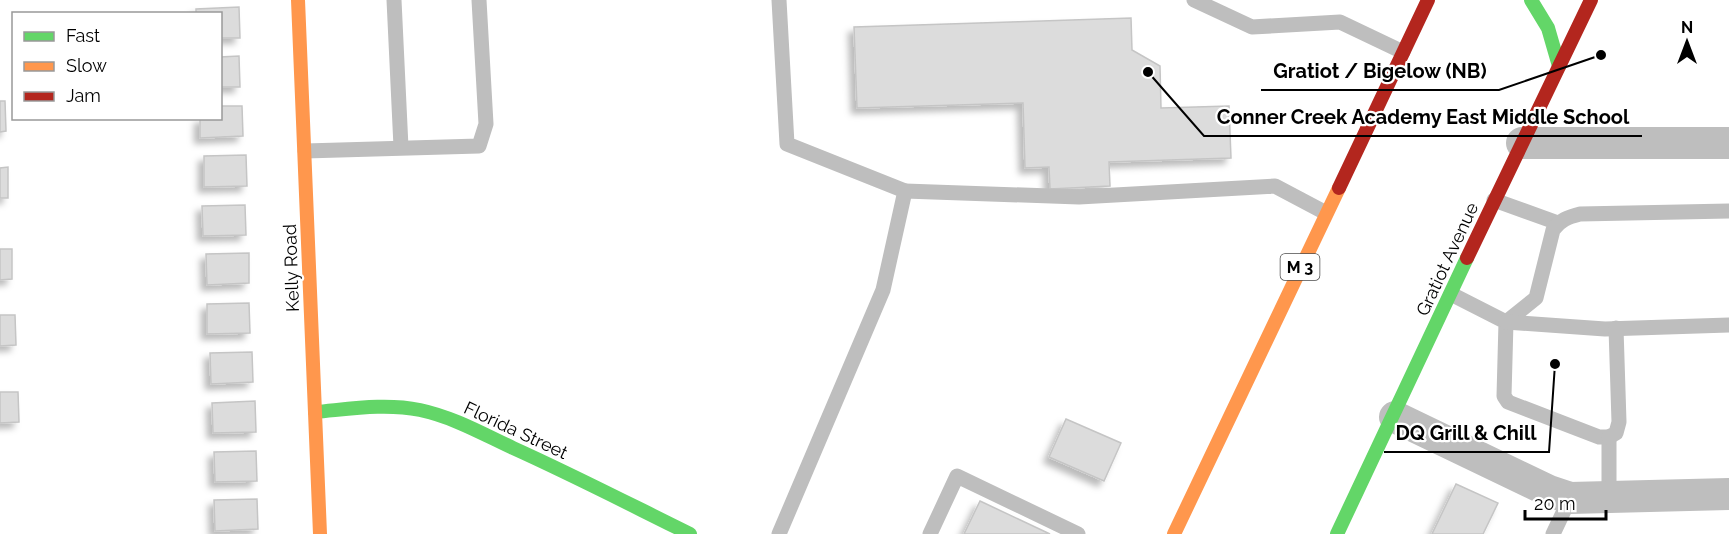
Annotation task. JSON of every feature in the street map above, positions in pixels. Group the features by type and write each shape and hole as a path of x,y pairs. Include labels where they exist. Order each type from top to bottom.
{"main road":[{"name":"Kelly Road","path":"298,0 320,534"},
{"name":"M 3","path":"1174,534 1428,0"},
{"path":"1531,0 1548,28 1559,66"},
{"name":"Gratiot Avenue","path":"1337,534 1395,417 1494,200 1591,0"},
{"name":"Florida Street","path":"315,412 382,407 406,408 432,413 462,424 690,534"}],"street":[{"path":"1522,143 1729,143"},
{"path":"1395,417 1549,491 1570,498 1729,494"}],"lane":[{"path":"394,0 401,147"},
{"path":"305,151 479,146 486,124 479,0"},
{"path":"779,0 787,144 905,191 1079,197 1275,186 1326,213"},
{"path":"1194,0 1252,27 1340,22 1403,52"},
{"path":"779,534 883,290 905,191"},
{"path":"1494,200 1558,223"},
{"path":"1616,328 1619,422 1616,433 1608,437 1599,437 1508,402 1504,396 1506,322 1536,298 1553,230 1558,223 1580,214 1729,211"},
{"path":"1450,294 1506,322 1616,328 1729,325"},
{"path":"1608,437 1609,497"},
{"path":"930,534 957,476 1078,534"},
{"path":"1553,534 1570,498"}],"building":[{"path":"239,7 240,38 222,38 222,12 196,12 196,9"},
{"path":"1131,18 1132,50 1160,66 1161,108 1229,106 1231,158 1109,162 1110,186 1050,189 1049,167 1025,168 1023,103 857,108 854,27"},
{"path":"239,56 240,87 222,87 222,57"},
{"path":"0,101 5,101 6,131 0,132"},
{"path":"222,106 242,106 243,136 200,138 200,120 222,120"},
{"path":"246,155 247,186 204,187 204,156"},
{"path":"8,167 8,198 0,198 0,168"},
{"path":"245,205 246,235 203,236 202,206"},
{"path":"0,249 12,249 12,279 0,280"},
{"path":"249,253 249,283 207,285 206,254"},
{"path":"249,303 250,333 207,334 207,304"},
{"path":"0,315 15,315 16,345 0,346"},
{"path":"252,352 253,382 211,384 210,353"},
{"path":"0,392 18,392 19,422 0,423"},
{"path":"255,401 256,432 213,433 212,403"},
{"path":"1066,419 1121,443 1104,481 1049,457"},
{"path":"256,451 257,481 215,482 214,452"},
{"path":"1456,484 1498,503 1483,534 1432,534"},
{"path":"257,499 258,529 215,531 214,500"},
{"path":"980,501 1050,534 964,534"}],"traffic: fast":[{"path":"1531,0 1548,28 1559,66"},
{"path":"1337,534 1467,258"},
{"path":"315,412 394,407 420,410 444,417 468,426 690,534"}],"traffic: slow":[{"path":"298,0 320,534"},
{"path":"1174,534 1339,188"}],"traffic: jam":[{"path":"1339,188 1428,0"},
{"path":"1467,258 1591,0"}],"place":[{"name":"Gratiot / Bigelow (NB)","path":"1601,55"},
{"name":"Conner Creek Academy East Middle School","path":"1148,72"},
{"name":"DQ Grill & Chill","path":"1555,364"}]}
